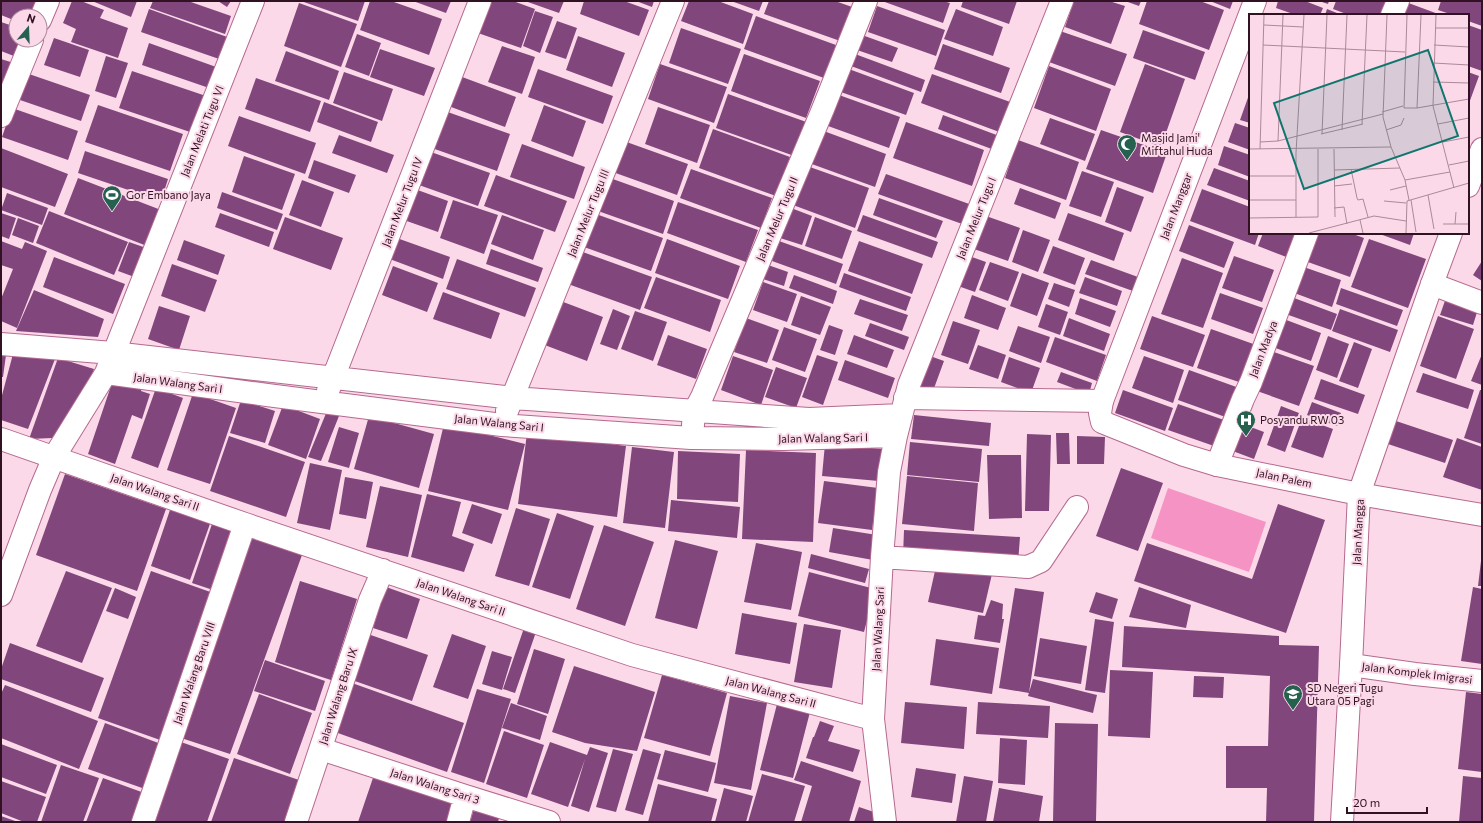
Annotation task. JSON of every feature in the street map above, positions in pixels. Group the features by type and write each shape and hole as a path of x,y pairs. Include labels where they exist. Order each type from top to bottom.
{"street":[{"name":"Jalan Melati Tugu VI","path":"1,595 40,490 54,457 110,363 253,1"},
{"name":"Jalan Melur Tugu IV","path":"324,403 480,1"},
{"name":"Jalan Melur Tugu III","path":"502,425 673,1"},
{"name":"Jalan Melur Tugu II","path":"693,423 702,398 808,146 866,1"},
{"name":"Jalan Melur Tugu I","path":"896,436 912,378 1062,1"},
{"name":"Jalan Manggar","path":"1250,14 1255,1"},
{"path":"1392,14 1398,1"},
{"name":"Jalan Manggar","path":"1101,407 1249,17"},
{"path":"1,116 29,48"},
{"path":"1469,183 1482,149"},
{"name":"Jalan Madya","path":"1217,465 1251,382 1307,234"},
{"name":"Jalan Mangga","path":"1342,822 1360,494 1451,234"},
{"path":"1432,284 1482,303"},
{"path":"1,344 110,363 334,378 513,398 693,423 809,419 903,407 1101,407"},
{"name":"Jalan Walang Sari I","path":"110,363 324,403 502,425 693,423 783,439 896,436"},
{"name":"Jalan Palem","path":"1101,407 1102,422 1184,455 1217,465 1360,494 1482,515"},
{"name":"Jalan Walang Sari","path":"885,822 874,719 882,556 889,472 896,436"},
{"name":"Jalan Walang Sari II","path":"1,439 245,524 632,655 874,719"},
{"path":"882,556 1028,567 1041,560 1077,507"},
{"name":"Jalan Walang Baru VIII","path":"143,822 245,524"},
{"name":"Jalan Walang Baru IX","path":"296,822 370,600 383,570"},
{"name":"Jalan Komplek Imigrasi","path":"1351,665 1482,681"},
{"name":"Jalan Walang Sari 3","path":"321,749 549,822"},
{"path":"458,822 465,796"}],"shaded area":[{"path":"1168,488 1266,522 1249,572 1151,538"}],"building":[{"path":"1,1 44,1 42,8 8,8 8,18 1,15"},
{"path":"72,1 81,1 104,10 100,18 128,28 118,58 71,42 76,29 63,23"},
{"path":"92,1 137,1 131,17"},
{"path":"153,1 188,1 231,16 225,34 150,8"},
{"path":"218,1 231,1 227,7"},
{"path":"301,1 365,1 358,21"},
{"path":"370,1 391,1 442,19 429,55 360,30"},
{"path":"413,1 451,1 446,13"},
{"path":"490,1 513,1 535,9 521,48 478,33"},
{"path":"525,1 564,1 559,13"},
{"path":"584,1 624,1 649,10 639,36 580,14"},
{"path":"636,1 654,1 652,7"},
{"path":"689,1 718,1 753,14 743,44 681,21"},
{"path":"731,1 763,1 759,11"},
{"path":"769,1 835,1 855,8 843,42 764,14"},
{"path":"882,1 943,1 950,3 943,23"},
{"path":"963,1 1017,1 1009,24 961,7"},
{"path":"1074,1 1109,1 1125,6 1111,44 1065,27"},
{"path":"1125,1 1141,1 1139,6"},
{"path":"1147,1 1200,1 1224,10 1209,50 1139,24"},
{"path":"1210,1 1233,1 1230,9"},
{"path":"1278,1 1305,1 1323,8 1320,14 1293,14 1276,8"},
{"path":"1319,1 1329,1 1328,4"},
{"path":"1336,1 1392,1 1387,14 1346,14 1333,9"},
{"path":"1403,1 1438,14 1400,14"},
{"path":"1441,1 1482,1 1482,26 1469,21 1469,14 1450,14 1438,10"},
{"path":"299,3 357,24 341,67 284,46"},
{"path":"877,6 945,30 936,56 868,32"},
{"path":"149,9 230,38 222,60 141,32"},
{"path":"956,9 1003,27 993,56 944,39"},
{"path":"1327,9 1340,14 1325,14"},
{"path":"535,11 553,17 540,53 523,46"},
{"path":"756,16 836,45 824,78 744,49"},
{"path":"557,21 577,28 566,59 545,52"},
{"path":"1,22 8,24 8,48 23,48 19,58 1,51"},
{"path":"1469,25 1482,30 1482,71 1469,66"},
{"path":"681,28 741,49 728,84 669,63"},
{"path":"1143,30 1205,52 1195,80 1133,58"},
{"path":"1060,31 1127,54 1115,86 1049,62"},
{"path":"357,34 381,43 369,76 345,67"},
{"path":"862,35 898,48 892,62 857,50"},
{"path":"578,36 625,53 612,87 566,70"},
{"path":"54,38 89,50 80,77 44,65"},
{"path":"149,43 219,68 212,89 142,65"},
{"path":"943,44 1010,68 1001,93 934,69"},
{"path":"502,46 535,57 522,94 488,82"},
{"path":"380,49 435,68 424,96 370,77"},
{"path":"286,51 339,71 329,100 275,81"},
{"path":"744,54 820,81 806,118 731,91"},
{"path":"855,54 925,80 921,92 851,66"},
{"path":"106,56 128,63 116,98 95,91"},
{"path":"1,59 17,64 1,102"},
{"path":"660,64 727,87 714,123 648,99"},
{"path":"1145,64 1185,79 1161,147 1120,132"},
{"path":"1049,66 1111,89 1096,131 1034,108"},
{"path":"846,68 914,93 906,115 838,91"},
{"path":"538,69 613,96 603,124 528,97"},
{"path":"132,71 209,97 196,134 119,108"},
{"path":"344,72 393,89 382,121 333,103"},
{"path":"1469,72 1479,76 1469,103"},
{"path":"29,74 90,95 81,121 20,100"},
{"path":"454,74 516,97 505,127 443,104"},
{"path":"932,74 1013,103 1002,133 921,103"},
{"path":"256,78 321,101 310,132 245,109"},
{"path":"728,94 812,124 800,158 716,128"},
{"path":"839,95 900,117 889,148 828,126"},
{"path":"1249,95 1249,123 1240,120"},
{"path":"324,102 378,122 371,142 317,122"},
{"path":"98,105 183,134 170,171 85,142"},
{"path":"544,105 586,121 573,157 531,141"},
{"path":"658,107 710,125 697,163 645,144"},
{"path":"12,108 78,131 68,160 2,137"},
{"path":"442,110 510,134 497,171 429,147"},
{"path":"943,115 1002,137 997,151 938,129"},
{"path":"239,116 316,143 305,174 228,146"},
{"path":"1050,118 1095,134 1085,161 1040,144"},
{"path":"906,122 984,150 972,186 893,158"},
{"path":"1235,123 1249,128 1249,150 1228,142"},
{"path":"713,129 790,157 776,196 699,168"},
{"path":"821,130 886,154 875,187 809,163"},
{"name":"Masjid Jami' Miftahul Huda","path":"1101,130 1167,153 1153,193 1086,169"},
{"path":"339,135 394,155 387,173 332,153"},
{"path":"621,140 688,164 677,195 610,171"},
{"path":"1018,140 1079,162 1066,200 1005,178"},
{"path":"522,144 585,167 574,199 510,177"},
{"path":"1224,146 1249,155 1249,177 1218,165"},
{"path":"1,148 68,174 55,207 1,187"},
{"path":"85,151 168,179 161,201 78,173"},
{"path":"431,152 490,173 478,206 419,185"},
{"path":"244,156 295,174 282,210 232,192"},
{"path":"314,160 356,175 349,193 308,178"},
{"path":"807,166 869,188 855,228 793,205"},
{"path":"1214,168 1249,181 1249,201 1207,185"},
{"path":"691,169 772,198 761,228 680,198"},
{"path":"1082,171 1114,182 1101,217 1069,206"},
{"path":"886,174 972,205 965,225 878,194"},
{"path":"496,175 567,201 555,232 484,206"},
{"name":"Gor Embano Jaya","path":"78,178 161,210 147,246 64,214"},
{"path":"610,178 674,201 663,234 598,211"},
{"path":"302,180 334,192 321,227 289,215"},
{"path":"1117,187 1144,197 1131,232 1105,222"},
{"path":"412,188 448,201 438,232 401,219"},
{"path":"1020,188 1061,203 1055,219 1014,204"},
{"path":"1202,189 1249,207 1249,234 1259,234 1255,245 1190,221"},
{"path":"222,192 283,214 277,230 217,208"},
{"path":"7,193 48,208 42,225 1,210"},
{"path":"879,198 943,221 936,238 873,215"},
{"path":"453,200 498,215 484,254 440,238"},
{"path":"678,202 758,230 746,262 667,233"},
{"path":"791,208 812,216 802,245 780,238"},
{"path":"49,211 128,242 114,275 36,243"},
{"path":"1,213 16,218 9,239 1,236"},
{"path":"220,213 274,232 269,247 215,227"},
{"path":"1068,213 1124,233 1114,261 1058,240"},
{"path":"596,214 663,238 651,271 584,247"},
{"path":"502,215 544,230 533,260 491,244"},
{"path":"863,215 938,242 932,258 857,231"},
{"path":"986,216 1020,228 1008,261 974,249"},
{"path":"285,217 343,238 331,270 273,249"},
{"path":"815,217 852,231 842,259 805,246"},
{"path":"18,218 39,226 33,243 12,235"},
{"path":"1189,225 1234,242 1224,268 1179,251"},
{"path":"1023,230 1050,240 1038,272 1012,262"},
{"path":"1263,234 1304,234 1294,260 1258,246"},
{"path":"1315,234 1353,234 1364,238 1350,277 1305,261"},
{"path":"1380,234 1414,234 1410,245"},
{"path":"394,237 450,257 443,279 387,258"},
{"path":"667,239 740,266 728,299 655,273"},
{"path":"1369,239 1426,259 1408,308 1351,287"},
{"path":"184,240 225,255 218,275 177,260"},
{"path":"1,241 22,249 25,242 47,251 17,328 1,321 1,299 13,269 1,265"},
{"path":"779,241 843,264 836,284 772,261"},
{"path":"859,241 923,264 912,294 848,271"},
{"path":"129,242 152,250 140,279 118,271"},
{"path":"1053,246 1085,258 1075,285 1043,273"},
{"path":"491,249 543,268 538,282 486,264"},
{"path":"580,251 652,277 640,310 568,284"},
{"path":"969,256 986,262 975,292 958,286"},
{"path":"1234,256 1274,270 1262,302 1222,288"},
{"path":"54,257 125,284 113,314 43,287"},
{"path":"1182,258 1223,273 1203,328 1161,314"},
{"path":"457,259 536,288 525,317 446,289"},
{"path":"1091,260 1138,277 1133,291 1085,274"},
{"path":"1482,261 1482,281 1473,275"},
{"path":"990,262 1019,272 1008,301 979,290"},
{"path":"172,264 217,280 205,312 161,296"},
{"path":"768,265 788,272 784,286 763,279"},
{"path":"1298,265 1341,280 1332,307 1289,291"},
{"path":"393,266 438,283 427,312 382,295"},
{"path":"844,273 911,297 906,311 839,287"},
{"path":"1022,273 1049,283 1037,316 1010,306"},
{"path":"794,275 837,291 833,304 789,288"},
{"path":"656,277 721,300 710,332 644,308"},
{"path":"1085,277 1122,291 1117,306 1079,293"},
{"path":"763,282 797,294 787,322 753,310"},
{"path":"1054,283 1075,290 1069,307 1048,299"},
{"path":"1341,288 1403,310 1397,326 1336,304"},
{"path":"34,290 104,319 98,337 16,331"},
{"path":"443,292 500,313 491,339 433,319"},
{"path":"1220,293 1263,308 1253,334 1211,319"},
{"path":"972,295 1006,308 998,330 964,318"},
{"path":"1286,295 1337,314 1331,330 1280,312"},
{"path":"1447,295 1479,306 1473,325 1440,315"},
{"path":"801,296 831,307 820,335 791,325"},
{"path":"1080,298 1116,311 1110,327 1075,314"},
{"path":"860,299 908,315 902,331 854,314"},
{"path":"558,300 603,317 587,361 542,344"},
{"path":"1046,304 1068,312 1060,335 1038,327"},
{"path":"159,306 190,316 179,350 148,339"},
{"path":"613,309 630,316 617,350 600,344"},
{"path":"1340,309 1398,330 1390,352 1332,331"},
{"path":"635,311 667,322 653,361 621,349"},
{"path":"1152,316 1205,335 1193,367 1140,349"},
{"path":"1438,316 1474,329 1456,379 1420,366"},
{"path":"746,318 779,330 767,363 734,352"},
{"path":"1069,318 1110,334 1104,351 1063,336"},
{"path":"1281,318 1321,333 1311,361 1270,346"},
{"path":"953,321 980,330 968,364 941,355"},
{"path":"870,323 909,337 904,350 865,336"},
{"path":"829,325 843,330 835,355 820,350"},
{"path":"1018,326 1050,337 1041,363 1009,351"},
{"path":"784,327 817,339 805,372 772,360"},
{"path":"1211,329 1259,346 1245,384 1197,368"},
{"path":"668,335 707,349 696,379 657,365"},
{"path":"854,335 894,350 887,368 847,354"},
{"path":"1328,336 1349,344 1337,378 1316,370"},
{"path":"1055,337 1106,355 1097,381 1046,362"},
{"path":"1354,342 1372,349 1358,388 1339,381"},
{"path":"978,345 1006,355 998,379 969,369"},
{"path":"1271,351 1314,366 1299,406 1257,391"},
{"path":"1,354 6,355 3,377 1,377"},
{"path":"13,354 55,359 28,429 1,420 1,399"},
{"path":"1482,354 1482,385 1471,381"},
{"path":"817,355 838,362 823,405 802,397"},
{"path":"733,356 773,370 761,405 721,390"},
{"path":"930,356 944,361 933,391 919,386"},
{"path":"1144,356 1184,370 1173,403 1132,388"},
{"path":"1009,357 1040,368 1031,393 1001,382"},
{"path":"58,358 94,369 85,397 52,438 29,439"},
{"path":"845,360 895,378 888,398 838,380"},
{"path":"776,367 807,378 796,408 765,397"},
{"path":"1189,370 1242,389 1231,419 1178,400"},
{"path":"1061,372 1092,383 1089,394 1057,382"},
{"path":"1423,373 1474,390 1468,409 1416,392"},
{"path":"114,377 142,386 141,391 150,394 142,419 132,415 115,464 88,454"},
{"path":"1321,379 1365,395 1358,414 1314,399"},
{"path":"156,388 183,398 158,468 131,458"},
{"path":"1123,390 1173,408 1165,431 1115,413"},
{"path":"1480,390 1482,390 1482,444 1464,438"},
{"path":"193,393 236,408 210,484 167,470"},
{"path":"241,400 275,411 265,443 230,433"},
{"path":"1312,402 1341,413 1337,426 1307,415"},
{"path":"1178,404 1224,420 1214,446 1168,430"},
{"path":"283,405 320,419 306,459 268,445"},
{"path":"1281,406 1299,413 1285,452 1267,445"},
{"path":"327,411 339,416 321,461 308,457"},
{"path":"914,415 991,423 989,446 911,439"},
{"path":"369,416 434,434 419,488 354,469"},
{"path":"1302,418 1333,429 1323,458 1291,447"},
{"path":"1396,421 1453,440 1445,463 1388,444"},
{"path":"1240,423 1264,432 1254,459 1230,450"},
{"path":"444,424 525,444 508,510 428,491"},
{"path":"339,427 359,433 349,468 328,462"},
{"path":"527,433 626,446 617,517 518,504"},
{"path":"1056,433 1069,433 1070,464 1057,464"},
{"path":"1027,434 1051,435 1049,511 1025,511"},
{"path":"229,436 305,462 286,517 210,491"},
{"path":"1077,436 1105,437 1104,464 1077,464"},
{"path":"1457,438 1482,447 1482,490 1443,477"},
{"path":"910,442 982,449 979,482 907,475"},
{"path":"825,444 882,449 879,481 822,476"},
{"path":"632,447 674,452 665,528 623,523"},
{"path":"746,450 816,453 813,542 742,539"},
{"path":"678,451 740,454 738,502 677,499"},
{"path":"987,455 1021,455 1022,518 989,519"},
{"path":"310,463 342,470 330,530 297,523"},
{"path":"1121,468 1163,483 1138,551 1096,536"},
{"path":"65,474 166,509 137,591 36,555"},
{"path":"907,476 978,483 974,531 902,524"},
{"path":"345,477 373,482 366,519 339,514"},
{"path":"824,481 878,488 872,530 818,523"},
{"path":"380,486 422,495 408,557 366,547"},
{"path":"427,494 461,502 452,536 474,544 464,572 411,557"},
{"path":"671,500 740,507 737,538 668,531"},
{"path":"472,504 502,514 492,544 462,533"},
{"path":"1278,504 1325,520 1286,633 1134,581 1147,543 1252,579"},
{"path":"171,507 211,521 190,580 151,566"},
{"path":"516,508 550,519 529,586 495,576"},
{"path":"557,513 594,526 570,599 532,587"},
{"path":"213,521 237,529 216,591 192,583"},
{"path":"604,525 654,542 625,626 576,609"},
{"path":"833,528 877,535 873,560 829,552"},
{"path":"904,530 1020,537 1018,563 903,556"},
{"path":"246,535 302,555 230,754 175,736"},
{"path":"675,540 718,551 697,629 655,618"},
{"path":"756,543 802,552 791,610 744,602"},
{"path":"811,554 869,569 865,583 808,568"},
{"path":"1481,561 1482,586 1478,586"},
{"path":"937,562 992,574 983,613 928,602"},
{"path":"66,571 112,588 82,663 36,646"},
{"path":"151,571 216,594 163,741 98,718"},
{"path":"809,572 875,589 864,632 798,616"},
{"path":"300,581 357,599 331,680 275,662"},
{"path":"386,587 420,599 407,639 373,628"},
{"path":"1139,587 1191,605 1186,628 1129,617"},
{"path":"1473,587 1482,589 1482,664 1461,661"},
{"path":"115,588 136,597 128,619 106,611"},
{"path":"1015,588 1044,592 1029,693 999,688"},
{"path":"1096,592 1118,599 1112,619 1089,612"},
{"path":"991,600 1003,604 1002,619 1004,619 1000,643 974,639 978,615 985,616"},
{"path":"742,613 797,623 790,664 735,654"},
{"path":"1095,619 1114,622 1105,693 1085,690"},
{"path":"804,624 841,630 832,688 794,682"},
{"name":"SD Negeri Tugu Utara 05 Pagi","path":"1124,626 1279,636 1279,645 1319,646 1314,822 1266,822 1267,788 1226,788 1226,746 1268,746 1270,676 1122,667"},
{"path":"524,628 536,632 515,693 503,689"},
{"path":"365,633 428,655 412,701 349,679"},
{"path":"452,634 486,646 468,699 433,687"},
{"path":"1040,638 1087,646 1081,684 1034,676"},
{"path":"936,639 999,648 992,694 930,685"},
{"path":"10,643 104,678 91,712 1,679 1,669"},
{"path":"534,649 565,659 548,714 517,704"},
{"path":"492,651 512,657 502,690 482,684"},
{"path":"265,660 325,681 315,711 254,691"},
{"path":"574,666 655,692 637,751 585,743 552,732"},
{"path":"1110,670 1153,672 1150,738 1108,736"},
{"path":"662,675 727,693 710,756 644,738"},
{"path":"1194,676 1224,677 1223,698 1193,697"},
{"path":"1033,679 1097,695 1093,713 1028,696"},
{"path":"352,683 464,723 447,772 335,732"},
{"path":"5,685 98,721 79,769 1,738 1,694"},
{"path":"477,689 511,699 484,783 451,772"},
{"path":"1466,692 1482,694 1482,772 1458,769"},
{"path":"259,694 312,713 290,774 237,754"},
{"path":"730,696 767,703 751,790 714,783"},
{"path":"905,702 967,707 964,749 901,743"},
{"path":"978,702 1050,706 1048,738 976,734"},
{"path":"511,703 547,716 540,740 502,728"},
{"path":"777,704 810,712 793,778 760,770"},
{"path":"820,721 834,726 828,741 860,750 853,772 806,758"},
{"path":"105,723 161,744 145,789 88,769"},
{"path":"1055,723 1098,724 1096,822 1053,822"},
{"path":"504,731 544,745 527,798 486,784"},
{"path":"1000,738 1027,740 1025,785 998,783"},
{"path":"181,742 229,759 207,822 153,822"},
{"path":"550,742 587,755 590,747 608,753 589,812 571,806 585,759 568,807 531,794"},
{"path":"1,744 57,765 46,794 1,777"},
{"path":"613,749 633,754 616,812 596,807"},
{"path":"643,749 661,754 643,815 625,810"},
{"path":"665,750 716,763 708,792 657,779"},
{"path":"234,758 302,781 288,822 211,822"},
{"path":"801,761 861,781 849,822 801,822 812,786 794,780"},
{"path":"61,765 99,778 83,822 41,822"},
{"path":"916,768 956,774 952,803 911,797"},
{"path":"375,772 456,800 448,822 358,822"},
{"path":"762,774 805,786 794,822 748,822"},
{"path":"964,776 993,781 986,822 956,822"},
{"path":"1463,776 1482,778 1482,822 1459,822"},
{"path":"103,778 147,794 136,822 86,822"},
{"path":"1,781 46,797 37,822 24,822 1,813"},
{"path":"658,784 717,799 711,822 648,822"},
{"path":"724,788 753,796 746,822 715,822"},
{"path":"999,788 1043,796 1039,822 993,822"},
{"path":"476,802 501,810 498,822 470,822"},
{"path":"859,807 883,815 881,822 854,822"},
{"path":"1,816 18,822 1,822"}],"place":[{"name":"Masjid Jami' Miftahul Huda","path":"1127,161"},
{"name":"Gor Embano Jaya","path":"112,212"},
{"name":"Posyandu RW 03","path":"1246,437"},
{"name":"SD Negeri Tugu Utara 05 Pagi","path":"1293,711"}]}
